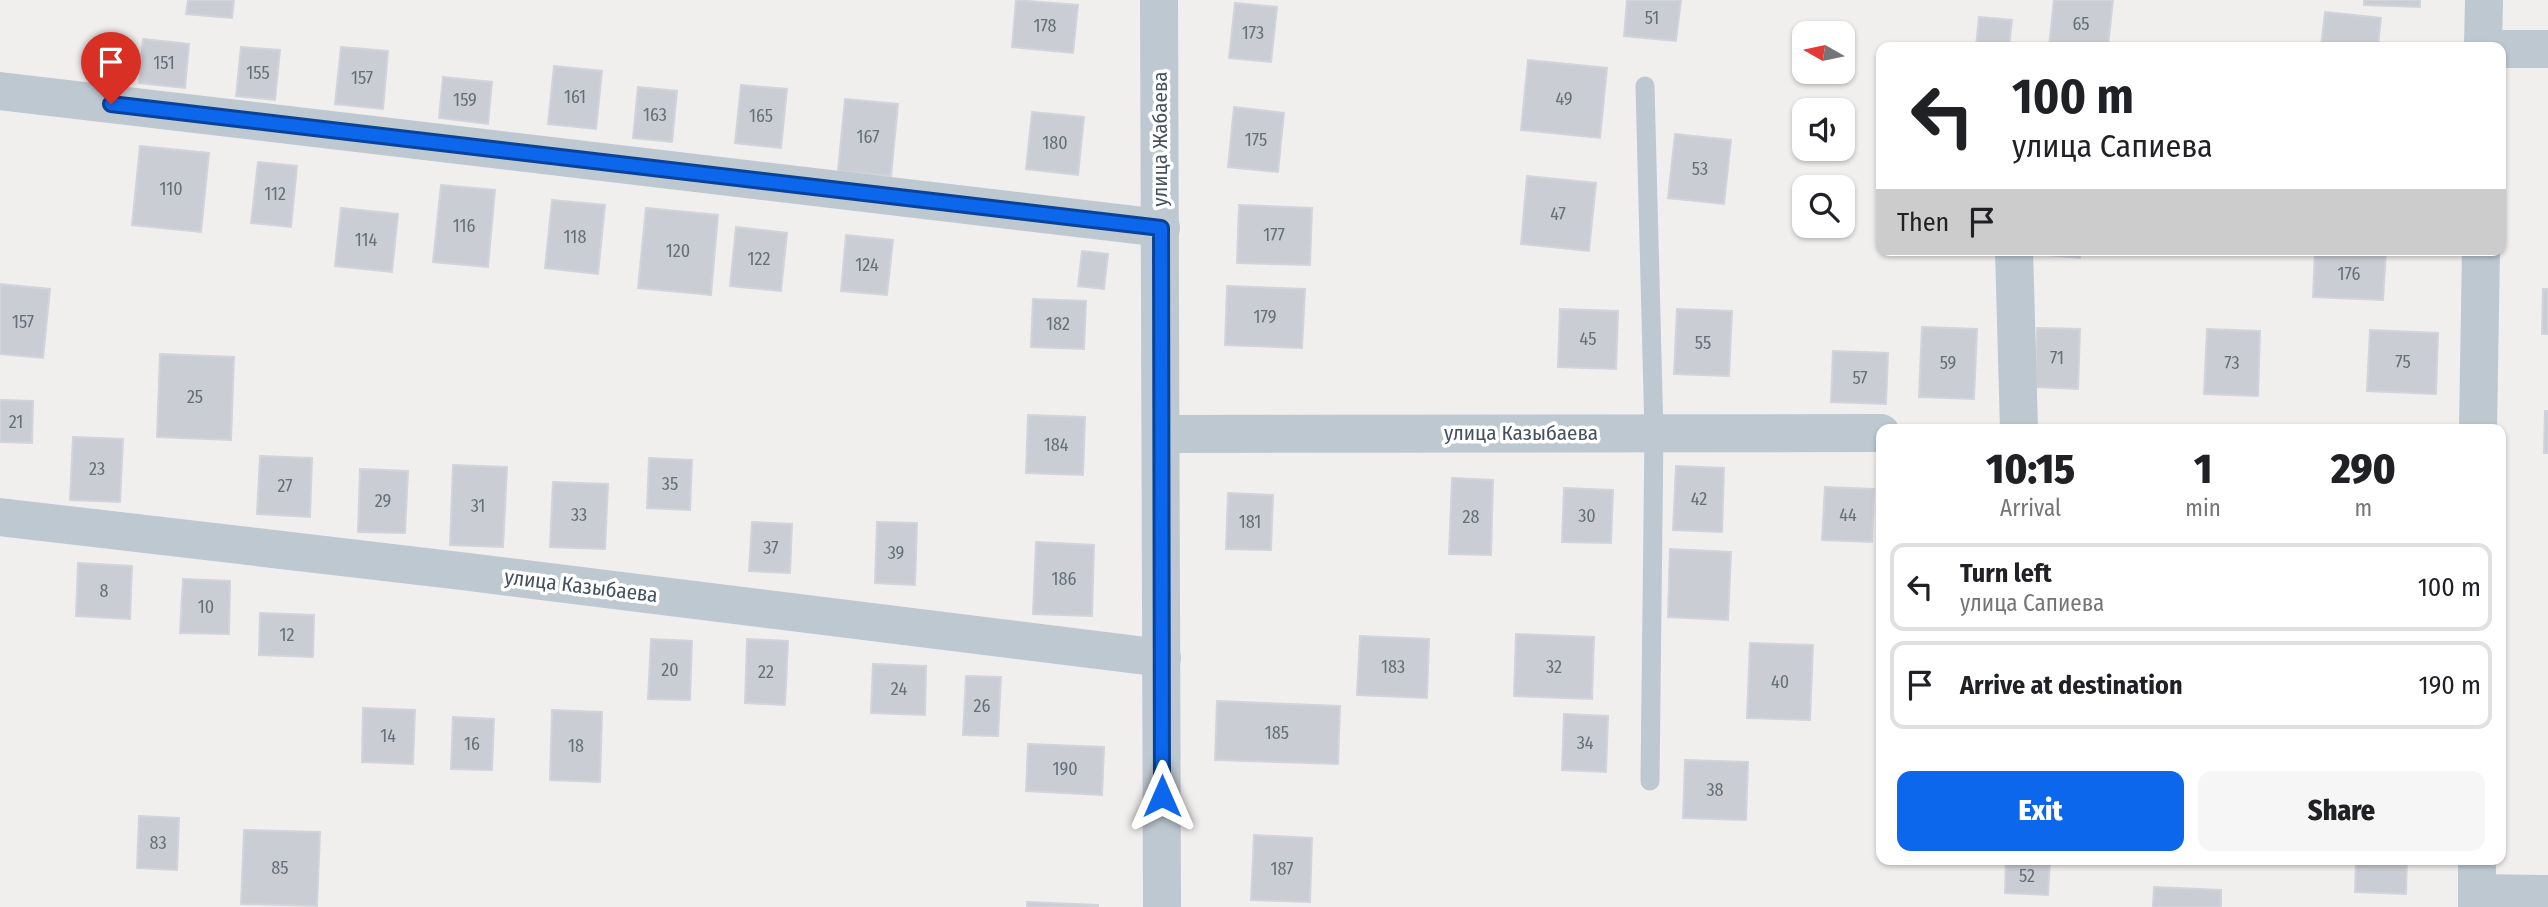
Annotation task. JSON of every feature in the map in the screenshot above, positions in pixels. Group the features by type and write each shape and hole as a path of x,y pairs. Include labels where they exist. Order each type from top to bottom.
{"street":[{"name":"улица Жабаева","path":"1159,0 1162,907"},
{"path":"2483,42 2484,0"},
{"path":"2506,49 2548,49"},
{"path":"0,91 1161,228"},
{"path":"2014,256 2018,424"},
{"path":"2478,424 2481,256"},
{"name":"улица Казыбаева","path":"1161,434 1876,433"},
{"name":"улица Казыбаева","path":"0,517 461,570 1162,658"},
{"path":"2477,886 2548,894"}],"lane":[{"path":"1645,86 1654,433 1650,782"}],"building":[{"path":"188,0 234,0 232,18 186,14"},
{"path":"1016,0 1078,5 1073,53 1012,47"},
{"path":"1627,0 1681,0 1676,41 1624,36"},
{"path":"2054,0 2113,0 2109,42 2050,42"},
{"path":"2364,0 2420,0 2420,7 2364,5"},
{"path":"1235,3 1277,7 1271,62 1229,58"},
{"path":"2325,12 2381,18 2379,42 2322,42"},
{"path":"1979,17 2012,20 2010,42 1976,42"},
{"path":"143,39 189,44 185,88 139,83"},
{"path":"241,47 280,50 275,100 236,96"},
{"path":"341,47 388,51 383,109 335,104"},
{"path":"1528,60 1607,68 1600,138 1521,130"},
{"path":"554,66 602,71 596,129 548,124"},
{"path":"443,77 492,82 488,124 439,118"},
{"path":"741,85 787,89 781,148 735,143"},
{"path":"638,87 677,91 672,142 633,138"},
{"path":"845,99 898,104 891,176 838,171"},
{"path":"1234,107 1284,113 1278,172 1228,167"},
{"path":"1032,112 1084,117 1078,175 1026,169"},
{"path":"1675,134 1731,140 1724,204 1668,198"},
{"path":"140,146 209,153 201,232 132,225"},
{"path":"258,162 297,166 291,227 251,223"},
{"path":"1527,176 1596,183 1589,251 1521,244"},
{"path":"441,185 495,190 488,267 433,262"},
{"path":"552,200 605,205 598,274 545,268"},
{"path":"1239,205 1312,208 1310,265 1237,263"},
{"path":"341,208 398,214 392,272 335,266"},
{"path":"646,208 718,215 711,295 638,288"},
{"path":"736,227 787,233 781,291 730,286"},
{"path":"846,235 893,240 887,295 841,291"},
{"path":"1082,251 1108,254 1104,289 1078,286"},
{"path":"2315,256 2386,256 2383,300 2313,297"},
{"path":"0,284 50,289 43,358 0,354"},
{"path":"1227,286 1305,289 1302,348 1225,345"},
{"path":"2543,289 2548,289 2548,334 2542,334"},
{"path":"1033,299 1086,301 1084,349 1031,347"},
{"path":"1560,309 1618,311 1616,369 1558,367"},
{"path":"1677,309 1732,311 1729,376 1674,374"},
{"path":"1922,327 1977,329 1974,399 1919,397"},
{"path":"2037,328 2080,329 2078,389 2035,387"},
{"path":"2207,329 2260,331 2258,396 2204,394"},
{"path":"2370,330 2438,333 2436,394 2367,391"},
{"path":"1833,351 1888,353 1886,404 1831,402"},
{"path":"160,354 234,357 231,440 157,437"},
{"path":"0,400 33,401 32,443 0,442"},
{"path":"2545,411 2548,411 2548,453 2544,453"},
{"path":"1028,415 1085,417 1083,475 1026,473"},
{"path":"73,437 123,439 120,502 70,500"},
{"path":"260,456 312,458 310,517 257,514"},
{"path":"649,458 692,460 690,510 647,508"},
{"path":"453,465 507,467 503,547 450,545"},
{"path":"1676,466 1724,468 1722,532 1673,530"},
{"path":"360,469 408,471 405,533 358,532"},
{"path":"1452,478 1493,480 1491,555 1449,554"},
{"path":"553,482 608,484 605,549 550,547"},
{"path":"1825,487 1874,489 1872,542 1822,540"},
{"path":"1564,488 1613,490 1611,543 1562,542"},
{"path":"1228,493 1273,495 1271,550 1226,549"},
{"path":"752,522 792,524 790,573 749,571"},
{"path":"877,522 917,523 915,585 875,583"},
{"path":"1036,542 1094,545 1092,616 1033,614"},
{"path":"1670,549 1731,552 1728,620 1668,617"},
{"path":"78,563 132,566 130,619 76,616"},
{"path":"183,579 230,581 229,634 180,633"},
{"path":"260,613 314,615 313,657 259,655"},
{"path":"1516,634 1594,637 1592,699 1514,696"},
{"path":"1360,636 1429,639 1427,698 1357,695"},
{"path":"651,639 692,641 690,700 648,699"},
{"path":"747,639 788,641 785,705 745,703"},
{"path":"1750,643 1813,645 1810,720 1747,718"},
{"path":"873,664 926,666 925,715 871,713"},
{"path":"966,676 1001,677 998,736 963,735"},
{"path":"1217,701 1340,706 1338,764 1215,760"},
{"path":"363,708 415,710 413,764 362,762"},
{"path":"552,710 602,712 600,782 550,780"},
{"path":"1564,714 1608,716 1606,772 1562,770"},
{"path":"453,717 494,719 492,770 451,769"},
{"path":"1028,744 1104,747 1102,795 1026,791"},
{"path":"1685,760 1748,762 1746,820 1683,818"},
{"path":"139,816 179,818 177,870 137,868"},
{"path":"244,830 320,832 317,906 241,904"},
{"path":"1254,835 1312,838 1310,902 1251,900"},
{"path":"2006,865 2050,865 2048,895 2005,893"},
{"path":"2356,865 2407,865 2406,894 2355,892"},
{"path":"2154,887 2221,890 2221,907 2153,907"},
{"path":"1027,902 1098,905 1098,907 1027,907"}],"route":[{"path":"111,104 1161,228 1162,796"}]}
